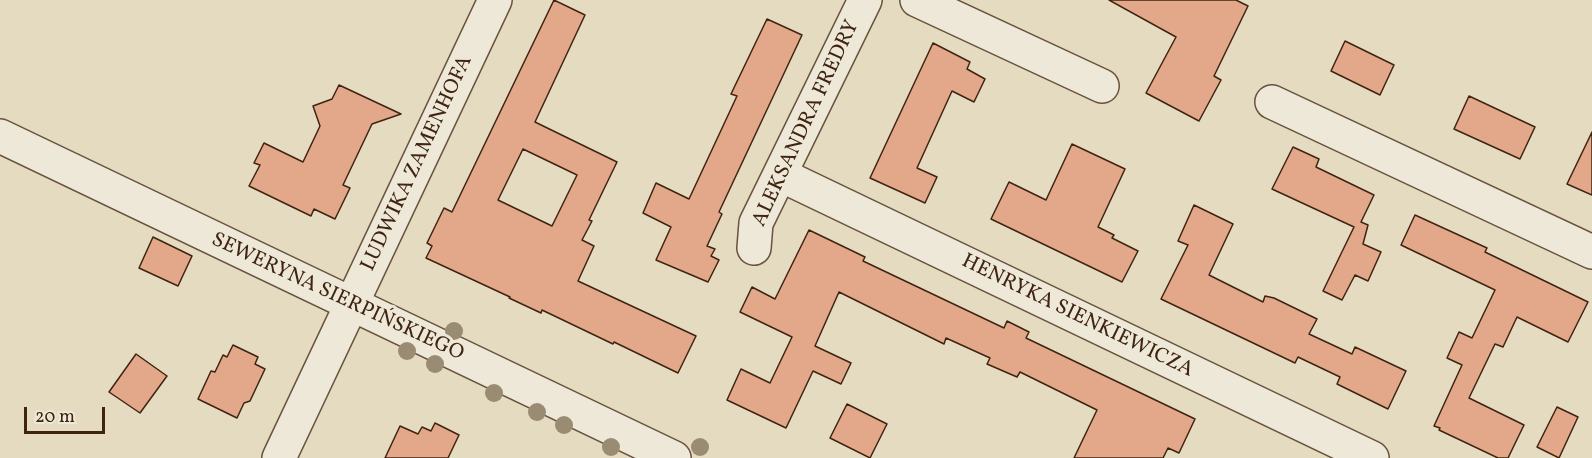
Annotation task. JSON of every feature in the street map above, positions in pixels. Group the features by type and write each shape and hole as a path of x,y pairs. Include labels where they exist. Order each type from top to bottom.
{"street":[{"name":"LUDWIKA ZAMENHOFA","path":"279,458 495,0"},
{"name":"ALEKSANDRA FREDRY","path":"754,248 756,223 865,0"},
{"path":"917,0 1102,86"},
{"path":"1272,102 1592,252"},
{"name":"SEWERYNA SIERPIŃSKIEGO","path":"0,136 674,458"},
{"name":"HENRYKA SIENKIEWICZA","path":"781,175 1372,458"}],"building":[{"path":"554,0 585,15 535,122 617,162 589,220 592,221 582,240 594,246 578,281 696,336 678,373 542,310 541,313 426,258 432,246 427,243 444,208 452,212","holes":["523,149 577,175 552,226 498,200"]},
{"path":"1109,0 1236,0 1248,6 1214,76 1221,80 1199,121 1146,93 1176,37"},
{"path":"767,19 802,35 719,212 722,214 707,246 715,249 711,256 719,260 708,282 656,260 671,227 643,213 656,183 689,199 737,96 731,94"},
{"path":"1345,41 1394,65 1380,95 1331,71"},
{"path":"933,43 970,62 967,69 985,79 974,102 952,91 917,168 937,177 925,203 870,178"},
{"path":"339,85 401,114 372,124 343,185 350,188 335,219 314,209 311,216 249,186 260,165 254,163 264,143 303,162 320,126 313,106 332,99"},
{"path":"1469,96 1535,127 1520,159 1454,129"},
{"path":"1592,132 1592,195 1567,184"},
{"path":"1072,144 1125,169 1098,227 1114,235 1112,238 1138,251 1122,282 991,219 1009,182 1046,200"},
{"path":"1293,147 1319,159 1316,167 1374,195 1361,222 1368,225 1363,244 1381,252 1368,281 1355,275 1342,300 1323,291 1354,227 1272,189"},
{"path":"1194,205 1233,224 1209,275 1263,302 1265,296 1274,298 1317,319 1309,334 1352,354 1355,347 1406,371 1388,409 1337,384 1340,377 1298,357 1295,363 1161,299 1188,245 1178,241"},
{"path":"1415,215 1487,248 1485,252 1588,302 1568,342 1517,317 1503,347 1495,344 1469,398 1524,425 1508,458 1498,458 1434,426 1462,365 1447,358 1459,332 1472,338 1495,290 1401,245"},
{"path":"809,230 865,257 863,261 1004,328 1007,321 1029,332 1026,338 1195,419 1179,453 1168,448 1163,458 1074,458 1097,410 1020,372 1017,377 987,364 990,358 946,338 944,344 839,292 815,346 851,363 841,384 813,371 786,428 727,400 741,369 770,383 792,337 740,312 752,287 775,299"},
{"path":"153,237 192,256 178,286 139,268"},
{"path":"233,345 258,357 255,364 265,369 250,401 244,403 237,418 198,399 211,371 215,372 223,355 227,357"},
{"path":"136,354 167,376 140,413 109,392"},
{"path":"847,404 887,424 870,458 830,438"},
{"path":"1557,407 1578,417 1559,458 1537,447"},
{"path":"435,423 459,435 448,458 385,458 400,426 418,434 422,427 431,431"}]}
